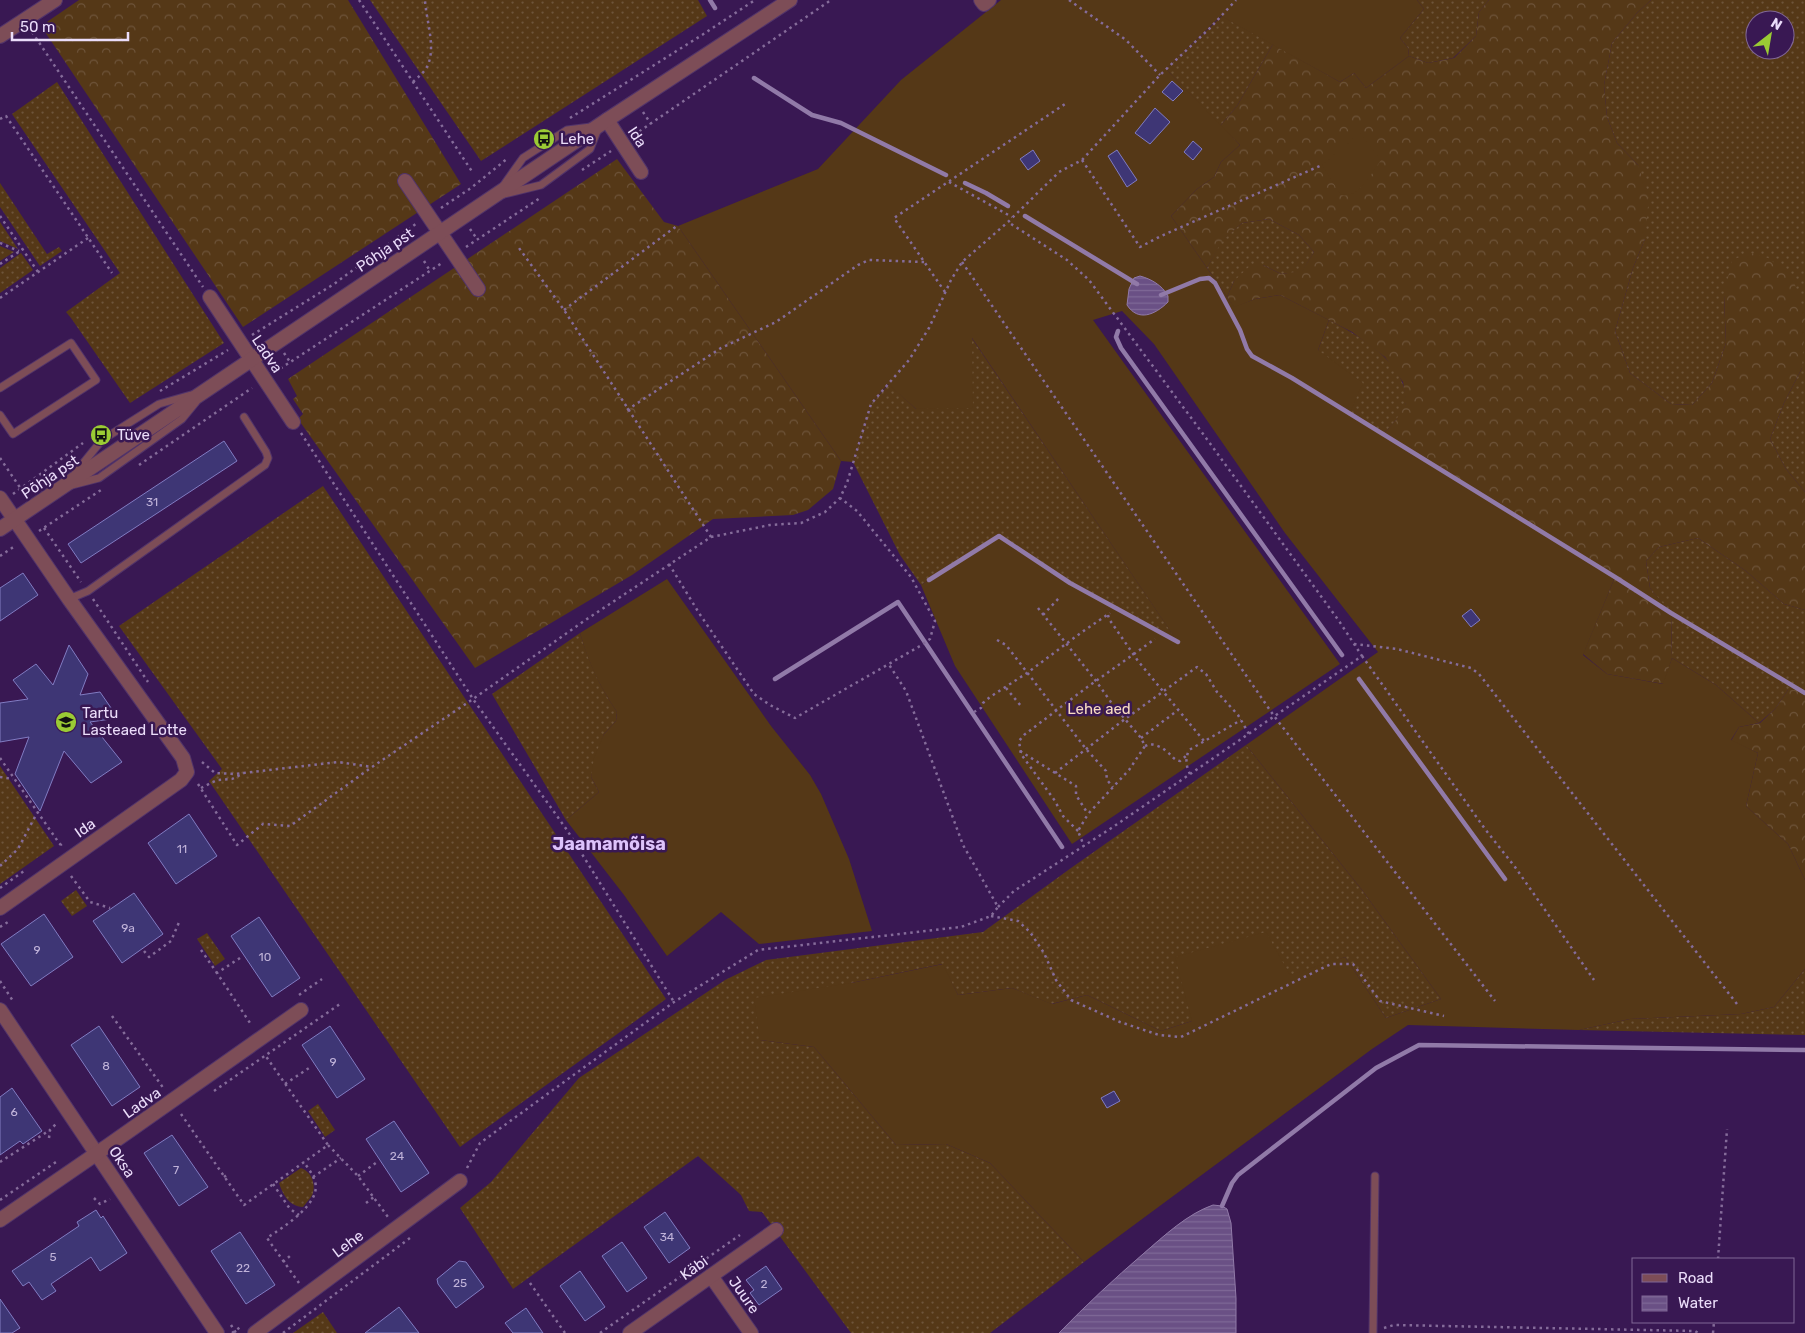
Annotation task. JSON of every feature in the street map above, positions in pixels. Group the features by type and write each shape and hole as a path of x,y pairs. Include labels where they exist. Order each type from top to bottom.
{"street":[{"path":"0,36 55,0"},
{"name":"Põhja pst","path":"0,530 603,123 790,0"},
{"path":"981,0 984,4 988,0"},
{"name":"Ida","path":"603,123 641,172"},
{"path":"405,181 478,289"},
{"name":"Ladva","path":"210,298 293,422"},
{"path":"0,498 69,599 183,758 196,773"},
{"name":"Ida","path":"0,908 181,780 196,773"},
{"name":"Oksa","path":"0,1010 217,1333"},
{"name":"Ladva","path":"0,1220 301,1010"},
{"name":"Lehe","path":"255,1333 460,1180"},
{"name":"Käbi","path":"630,1333 776,1230"},
{"name":"Juure","path":"712,1276 751,1333"}],"lane":[{"path":"0,388 71,344 96,380 13,434 0,415"},
{"path":"69,599 88,591 265,465 268,458 266,452 244,417"},
{"path":"1373,1332 1375,1176"}],"path":[{"path":"358,0 472,173"},
{"path":"413,82 425,70 431,58 425,0"},
{"path":"567,120 755,0"},
{"path":"1069,0 1126,40 1160,74"},
{"path":"202,762 196,773 198,784 237,845 263,824 290,826 372,767 711,537 770,524 801,523 825,512 840,498 847,483 871,404 909,360 929,328 945,292 962,262 1008,222 1059,172 1082,160 1160,74 1210,28 1236,0"},
{"path":"30,29 210,298"},
{"path":"945,292 894,218 1065,104"},
{"path":"0,119 6,116 112,273"},
{"path":"153,396 334,284 428,216 471,188 513,154"},
{"path":"1082,160 1140,246 1322,165"},
{"path":"949,182 1012,217"},
{"path":"0,216 21,250 38,272"},
{"path":"1008,222 1067,260 1089,280 1215,450 1594,980"},
{"path":"564,310 678,226"},
{"path":"0,298 88,238"},
{"path":"0,243 21,250"},
{"path":"519,248 564,310 711,537"},
{"path":"0,264 21,250"},
{"path":"627,410 720,348 776,322 869,260 925,262"},
{"path":"962,262 1274,716 1495,1001"},
{"path":"293,422 473,699 567,830 674,1002"},
{"path":"0,458 21,489 90,438"},
{"path":"669,564 699,613 754,694 795,718 923,644 930,639 935,621 911,577 857,511 840,498"},
{"path":"44,528 152,688"},
{"path":"3,547 6,552"},
{"path":"1043,615 1059,598"},
{"path":"1038,608 1112,705 1141,738 1145,746"},
{"path":"974,712 981,708 983,703 1109,614 1109,620 1134,654 1204,741"},
{"path":"1084,846 1078,831 1062,816 1056,801 1021,754 1019,741 1024,735 1086,688 1156,639"},
{"path":"997,640 1006,645 1086,749 1106,771 1107,780 1113,787"},
{"path":"1354,644 1397,649 1471,668 1479,674 1737,1004"},
{"path":"460,1180 480,1143 674,1002 758,950 961,928 991,916 1014,890 1084,846 1362,656"},
{"path":"888,663 906,691 963,845 998,907"},
{"path":"1055,773 1197,667 1206,674 1217,692 1241,720 1249,734"},
{"path":"1006,688 1021,706"},
{"path":"1141,738 1178,710"},
{"path":"1078,831 1088,814 1129,770 1145,746 1150,744 1158,746 1167,751 1175,760 1180,761 1189,750 1241,720"},
{"path":"1020,751 1076,786 1076,795 1088,814"},
{"path":"197,756 215,773 245,772 338,762 372,767"},
{"path":"1186,756 1190,774"},
{"path":"0,758 61,845 53,851"},
{"path":"201,788 218,780 232,780 245,772"},
{"path":"0,776 15,779"},
{"path":"192,788 198,784"},
{"path":"0,866 18,849 37,812"},
{"path":"0,888 30,867"},
{"path":"64,881 71,876 90,902 110,908"},
{"path":"991,916 1018,921 1030,932 1044,952 1056,980 1071,1000 1120,1022 1159,1035 1181,1037 1233,1013 1288,983 1331,964 1353,964 1380,1001 1444,1016"},
{"path":"144,951 149,957 171,941 180,920"},
{"path":"0,927 8,922"},
{"path":"201,950 235,1004 253,1028"},
{"path":"217,974 240,958"},
{"path":"208,967 212,965"},
{"path":"211,1093 340,1004"},
{"path":"112,1016 164,1089"},
{"path":"121,1028 125,1026"},
{"path":"265,1056 328,1145 358,1176 389,1218"},
{"path":"285,1084 312,1066"},
{"path":"188,1109 181,1114 244,1205 328,1145"},
{"path":"0,1162 50,1130 58,1122"},
{"path":"49,1138 50,1130"},
{"path":"1718,1258 1727,1130"},
{"path":"199,1141 203,1138"},
{"path":"313,1177 341,1158"},
{"path":"0,1200 61,1159"},
{"path":"299,1284 267,1238 299,1215 313,1198 315,1190 313,1177 304,1162"},
{"path":"358,1176 377,1162"},
{"path":"224,1177 228,1174"},
{"path":"273,1184 290,1209 299,1215"},
{"path":"366,1203 374,1197"},
{"path":"94,1198 100,1204 110,1199"},
{"path":"600,1333 740,1236"},
{"path":"283,1333 412,1237"},
{"path":"283,1262 290,1256"},
{"path":"530,1283 565,1333"},
{"path":"1373,1332 1394,1325 1695,1331 1698,1333"}],"green space":[{"path":"79,0 348,0 461,184 243,327 41,26"},
{"path":"370,0 698,0 707,16 481,161"},
{"name":"Lehe aed","path":"1001,0 1417,0 1424,9 1400,38 1408,48 1409,56 1366,88 1354,73 1340,82 1221,16 1166,69 1240,145 1221,162 1214,177 1197,189 1171,216 1234,307 1255,299 1280,295 1329,320 1318,350 1363,383 1349,414 1615,577 1583,655 1607,674 1663,684 1672,658 1716,685 1759,723 1739,727 1731,740 1758,753 1746,806 1788,844 1805,880 1805,969 1774,1007 1741,1014 1630,1019 1579,1030 1408,1025 1372,1049 1084,1262 990,1163 946,1144 896,1145 814,1047 760,1040 754,998 851,983 943,964 958,995 1012,988 1052,1004 1087,995 1161,1031 1192,1021 1175,957 1266,932 1290,975 1345,957 1386,1018 1441,999 1362,890 1246,745 1378,652 1285,533 1154,344 1122,311 1093,320 1340,664 1072,844 955,666 921,585 999,536 1070,583 1177,641 972,338 973,408 916,409 888,384 871,404 853,462 841,461 678,226 818,169 901,80"},
{"path":"1417,0 1489,0 1479,12 1476,36 1453,58 1428,63 1409,56 1408,48 1400,38 1424,9"},
{"path":"1489,0 1651,0 1637,13 1612,43 1604,85 1607,117 1617,143 1638,165 1649,195 1645,239 1633,268 1615,331 1630,373 1671,404 1692,405 1712,383 1726,343 1724,295 1732,260 1750,253 1768,258 1792,276 1805,314 1802,368 1784,403 1770,439 1786,469 1805,492 1805,610 1784,604 1746,571 1698,538 1659,547 1646,561 1650,588 1671,613 1672,658 1664,684 1607,674 1583,654 1615,577 1383,434 1396,420 1406,403 1403,382 1385,357 1352,332 1280,295 1255,299 1234,308 1227,297 1234,281 1252,264 1263,265 1281,274 1302,271 1314,252 1299,235 1269,219 1242,223 1222,241 1207,268 1171,216 1197,189 1214,177 1221,162 1240,145 1220,126 1237,106 1273,44 1340,82 1354,73 1366,88 1409,56 1428,63 1454,58 1476,36 1479,12"},
{"path":"1651,0 1805,0 1805,492 1786,469 1770,439 1784,403 1802,368 1724,295 1726,343 1712,383 1692,405 1671,404 1630,373 1615,331 1633,268 1645,239 1638,165 1617,143 1607,117 1604,85 1612,43 1637,13"},
{"path":"1222,16 1273,44 1237,106 1220,126 1166,69"},
{"path":"57,82 224,343 130,403 66,312 120,273 12,114"},
{"path":"1360,133 1381,160 1359,189 1348,195 1341,195 1322,165"},
{"path":"617,159 664,222 678,226 841,461 833,489 808,510 793,515 713,519 632,575 475,668 298,419 303,414 293,399 297,396 288,379"},
{"path":"0,183 47,254 59,247 62,251 40,266 0,207"},
{"path":"1269,219 1299,235 1314,252 1302,272 1281,274 1263,265 1234,281 1227,297 1207,268 1221,241 1242,223"},
{"path":"0,222 18,249 0,241"},
{"path":"0,246 14,252 0,261"},
{"path":"21,253 33,270 0,293 0,268"},
{"path":"1329,320 1364,340 1386,358 1401,380 1405,392 1405,407 1383,434 1349,413 1318,350"},
{"path":"971,337 1178,642 1070,583 999,536 921,585 900,555 853,462 871,404 889,384 916,409"},
{"path":"323,486 666,999 460,1147 209,781 222,769 119,626"},
{"path":"1698,538 1746,571 1784,604 1805,610 1805,690 1788,690 1775,709 1759,723 1716,685 1672,658 1671,614 1650,588 1646,561 1659,547"},
{"path":"667,579 771,726 810,775 821,794 849,859 872,931 759,944 721,912 667,956 624,895 566,820 599,792 591,777 594,758 604,734 616,721 617,712 595,674 580,633"},
{"path":"580,633 596,674 617,712 616,721 604,734 591,777 599,792 566,820 492,694"},
{"path":"1788,690 1805,690 1805,880 1788,844 1746,806 1758,753 1731,741 1739,727 1760,723 1775,709"},
{"path":"1246,745 1362,890 1441,999 1386,1018 1345,957 1192,1021 1161,1031 1087,995 1051,1004 1012,988 958,995 942,964 851,983 760,1040 814,1047 896,1145 946,1144 990,1163 1084,1262 990,1333 851,1333 762,1212 749,1211 741,1195 698,1156 513,1289 460,1208 491,1182 579,1078 725,980 766,960 983,932"},
{"path":"0,766 54,846 0,884"},
{"path":"76,890 87,906 72,916 61,901"},
{"path":"207,933 225,959 215,966 197,939"},
{"path":"1805,969 1805,1035 1579,1030 1630,1019 1741,1014 1774,1007"},
{"path":"318,1104 335,1130 325,1137 308,1111"},
{"path":"301,1168 310,1174 314,1185 312,1195 303,1207 294,1205 287,1199 279,1183"},
{"path":"323,1312 337,1333 293,1333"}],"water":[{"path":"1140,276 1156,283 1168,296 1168,302 1163,307 1147,315 1136,314 1127,305 1129,289 1134,278"},
{"path":"1213,1205 1222,1206 1227,1209 1231,1223 1236,1298 1236,1333 1059,1333 1079,1312 1168,1233 1194,1214"}],"building":[{"path":"1172,81 1183,91 1173,101 1162,92"},
{"path":"1155,108 1170,122 1150,144 1135,133"},
{"path":"1193,141 1202,149 1193,160 1184,152"},
{"path":"1033,150 1040,161 1028,170 1020,159"},
{"path":"1117,150 1137,180 1127,187 1108,156"},
{"path":"224,441 237,461 81,563 68,544"},
{"path":"23,573 38,595 0,621 0,588"},
{"path":"1471,609 1480,620 1471,627 1462,616"},
{"name":"Tartu Lasteaed Lotte","path":"69,645 88,674 80,695 100,692 118,718 90,722 122,762 91,783 64,751 40,811 15,774 29,737 0,742 0,703 28,699 13,680 36,664 53,685"},
{"path":"189,814 217,856 176,884 148,843"},
{"path":"134,893 163,934 122,963 93,921"},
{"path":"44,914 73,957 31,986 1,944"},
{"path":"259,917 300,978 272,997 231,936"},
{"path":"99,1026 140,1087 112,1106 71,1045"},
{"path":"330,1026 365,1079 337,1098 302,1045"},
{"path":"12,1088 42,1131 23,1144 20,1141 0,1155 0,1097"},
{"path":"1114,1091 1120,1101 1107,1108 1101,1098"},
{"path":"394,1121 429,1173 401,1192 366,1139"},
{"path":"172,1135 208,1187 179,1206 144,1153"},
{"path":"96,1210 101,1218 103,1216 127,1253 100,1271 91,1257 51,1284 56,1291 42,1300 29,1282 23,1286 12,1271 79,1226 77,1222"},
{"path":"665,1212 690,1248 669,1263 644,1227"},
{"path":"240,1232 275,1285 246,1304 211,1251"},
{"path":"622,1242 647,1278 627,1292 602,1256"},
{"path":"459,1261 466,1262 484,1287 456,1308 438,1284 437,1279"},
{"path":"766,1266 782,1289 759,1305 750,1293 754,1290 746,1280"},
{"path":"580,1271 605,1307 585,1321 560,1286"},
{"path":"0,1299 20,1328 12,1333 0,1333"},
{"path":"399,1307 419,1333 365,1333"},
{"path":"526,1308 543,1333 513,1333 505,1323"}],"waterway":[{"path":"710,0 715,8"},
{"path":"754,78 812,115 841,123 946,175"},
{"path":"965,183 1008,206"},
{"path":"1025,216 1137,284"},
{"path":"1161,295 1200,279 1209,278 1215,283 1252,356 1292,378 1671,613 1805,693"},
{"path":"1118,331 1116,337 1121,348 1342,655"},
{"path":"929,580 999,536 1070,583 1178,642"},
{"path":"775,679 898,602 1062,847"},
{"path":"1359,679 1505,879"},
{"path":"1222,1206 1232,1183 1238,1175 1376,1068 1419,1045 1805,1050"}],"place":[{"name":"Lehe","path":"544,139"},
{"name":"Tüve","path":"101,435"},
{"name":"Tartu Lasteaed Lotte","path":"66,722"}],"district":[{"name":"Jaamamõisa","path":"609,844"}]}
